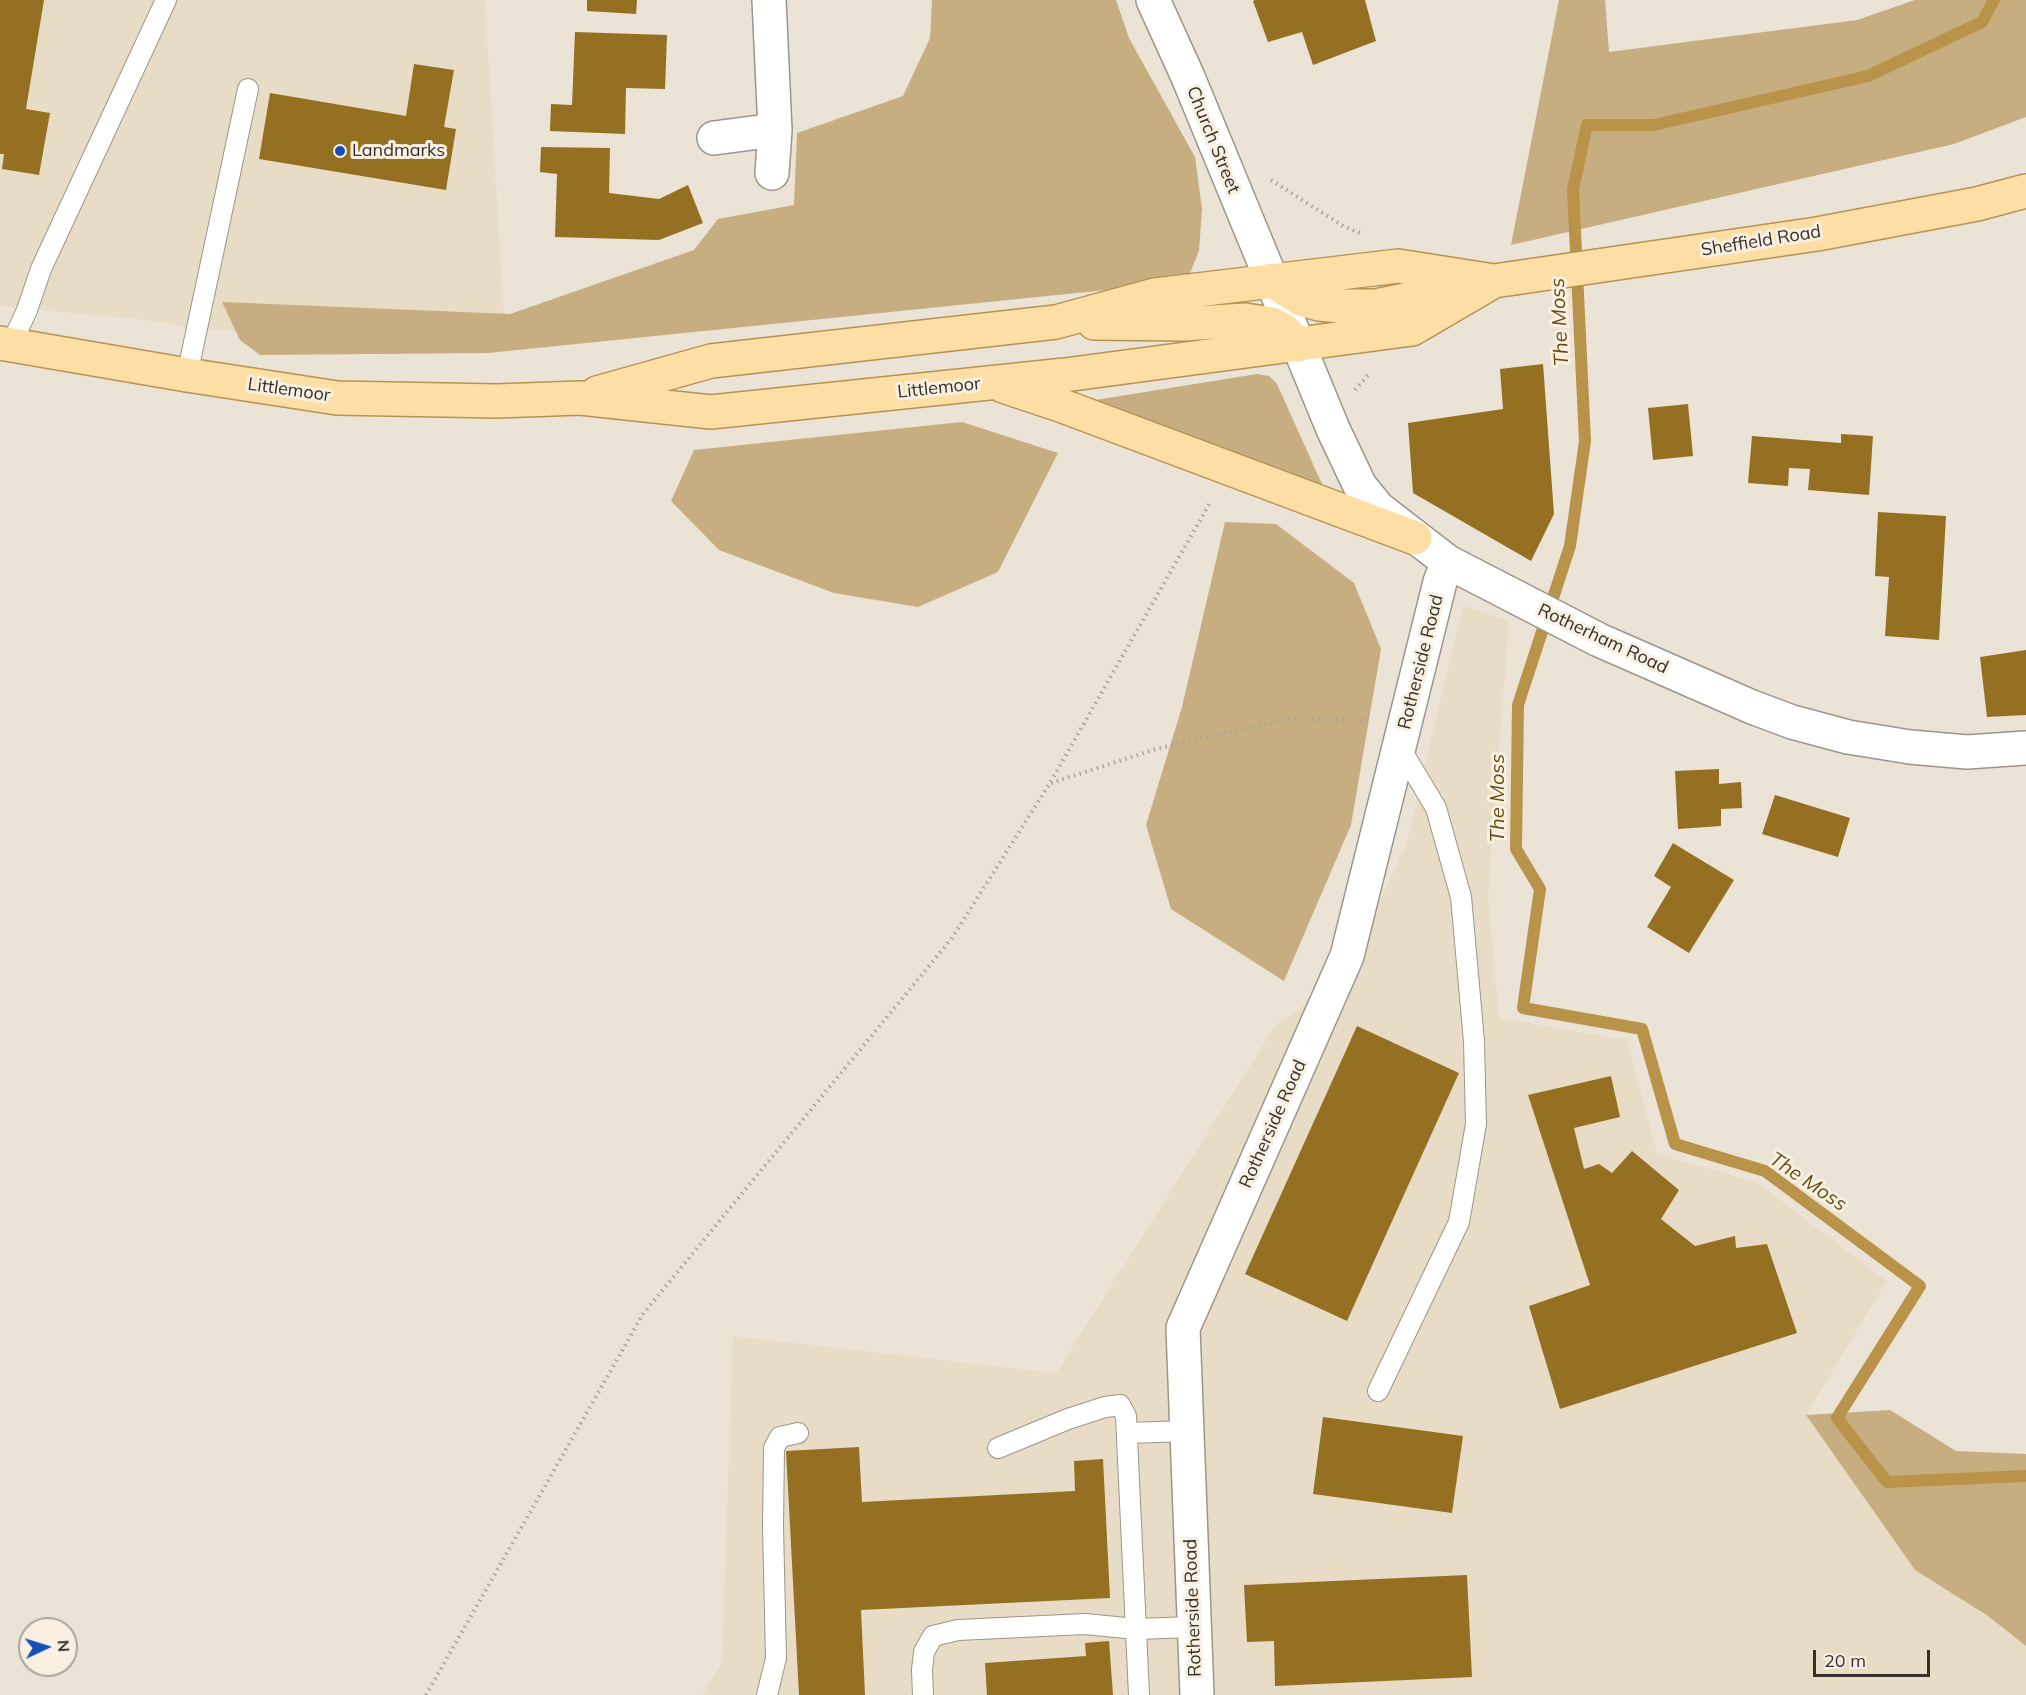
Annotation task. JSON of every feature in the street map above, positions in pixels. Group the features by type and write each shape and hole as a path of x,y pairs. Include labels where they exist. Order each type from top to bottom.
{"main road":[{"name":"Sheffield Road","path":"1298,345 1412,329 1494,281 1816,234 1977,204 2026,191"},
{"name":"Littlemoor","path":"580,398 711,361 1056,322 1155,296 1271,280"},
{"path":"1271,280 1301,299 1319,304 1376,306 1494,281"},
{"path":"1056,322 1183,324 1245,320 1272,324 1285,331 1298,345"},
{"name":"Littlemoor","path":"6,344 337,398 497,401 580,398 711,412 993,383 1298,345"},
{"path":"993,383 1060,405 1415,538"}],"street":[{"path":"769,0 775,130 772,173"},
{"name":"Church Street","path":"1153,0 1188,77 1298,345"},
{"path":"714,138 775,130"},
{"name":"Rotherham Road","path":"1298,345 1360,486 1378,508 1449,562 1599,640 1743,704 1792,722 1848,737 1910,747 1967,752 2026,748"},
{"name":"Rotherside Road","path":"1197,1695 1183,1328 1347,956 1440,582 1449,562"}],"lane":[{"path":"6,344 27,310 41,269 166,0"},
{"path":"187,375 248,89"},
{"path":"1378,1391 1459,1222 1476,1124 1474,1041 1461,897 1436,808 1403,735"},
{"path":"998,1448 1068,1419 1120,1405 1126,1416 1139,1695"},
{"path":"1127,1433 1187,1431"},
{"path":"766,1695 776,1658 774,1448 780,1437 798,1433"},
{"path":"923,1695 924,1652 933,1636 958,1630 1085,1624 1136,1629 1194,1627"}],"path":[{"path":"426,1695 643,1314 952,938 1050,783 1230,468"},
{"path":"1050,783 1156,749 1287,718 1403,735"}],"shaded area":[{"name":"Landmarks","path":"0,0 485,0 503,302 508,340 206,330 154,321 0,306"},
{"path":"932,0 1116,0 1129,38 1195,157 1202,209 1199,251 1190,273 1175,283 488,353 260,355 240,340 222,302 510,314 694,250 718,219 794,205 797,133 903,96 930,38"},
{"path":"1559,0 1605,0 1609,52 1857,20 1915,0 2026,0 2026,117 1954,144 1511,245"},
{"path":"1257,374 1269,376 1277,384 1326,493 1176,431 1089,401"},
{"path":"962,422 1058,453 998,572 918,607 834,593 719,550 671,501 694,450"},
{"path":"1225,522 1276,524 1354,583 1381,649 1351,825 1284,981 1171,909 1146,825 1182,707"},
{"path":"1463,605 1509,621 1488,895 1499,1018 1627,1040 1657,1154 1756,1182 1887,1281 1806,1415 1915,1570 1988,1616 2026,1646 2026,1695 703,1695 722,1661 733,1336 1056,1373 1275,1026 1344,976 1406,846"},
{"path":"1890,1410 1956,1451 2026,1454 2026,1646 1988,1616 1915,1570 1806,1415"}],"building":[{"path":"0,0 44,0 26,109 50,113 39,175 2,169 4,154 0,154"},
{"path":"587,0 637,0 636,14 587,11"},
{"path":"1365,0 1376,41 1313,65 1302,32 1268,42 1253,1"},
{"path":"575,32 667,35 665,89 626,88 625,134 550,131 551,104 572,105"},
{"path":"414,64 454,70 444,127 456,129 446,190 259,159 270,93 406,116"},
{"path":"541,147 610,148 609,193 659,199 688,185 703,223 659,240 555,237 557,174 540,172"},
{"path":"1543,364 1554,514 1531,561 1413,493 1408,423 1503,409 1500,369"},
{"path":"1688,404 1693,456 1653,460 1648,408"},
{"path":"1841,434 1873,436 1869,495 1808,490 1810,469 1789,468 1788,486 1748,483 1752,436 1841,443"},
{"path":"1878,512 1946,516 1939,640 1885,636 1889,577 1875,576"},
{"path":"2026,650 2026,715 1987,717 1980,657"},
{"path":"1719,769 1719,784 1741,782 1742,808 1721,809 1721,826 1678,829 1675,771"},
{"path":"1775,795 1850,818 1838,857 1762,834"},
{"path":"1673,843 1734,880 1689,953 1647,927 1671,887 1654,876"},
{"path":"1357,1026 1459,1073 1347,1321 1245,1274"},
{"path":"1611,1076 1620,1117 1574,1128 1584,1169 1599,1164 1612,1173 1632,1151 1679,1190 1661,1219 1695,1246 1735,1236 1736,1248 1767,1244 1797,1333 1560,1409 1529,1306 1590,1285 1528,1095"},
{"path":"1323,1417 1463,1436 1452,1513 1313,1494"},
{"path":"859,1447 862,1502 1075,1491 1074,1461 1103,1459 1110,1598 861,1610 865,1695 799,1695 786,1451"},
{"path":"1467,1575 1472,1677 1275,1686 1274,1641 1247,1642 1244,1585"},
{"path":"1109,1641 1113,1695 987,1695 985,1663 1086,1656 1085,1643"}],"waterway":[{"name":"The Moss","path":"1994,0 1982,22 1868,76 1654,125 1587,125 1573,189 1585,441 1570,546 1518,705 1516,849 1540,889 1523,1008 1642,1029 1675,1144 1765,1171 1920,1286 1837,1418 1887,1482 2026,1476"}],"place":[{"name":"Landmarks","path":"340,151"}]}
